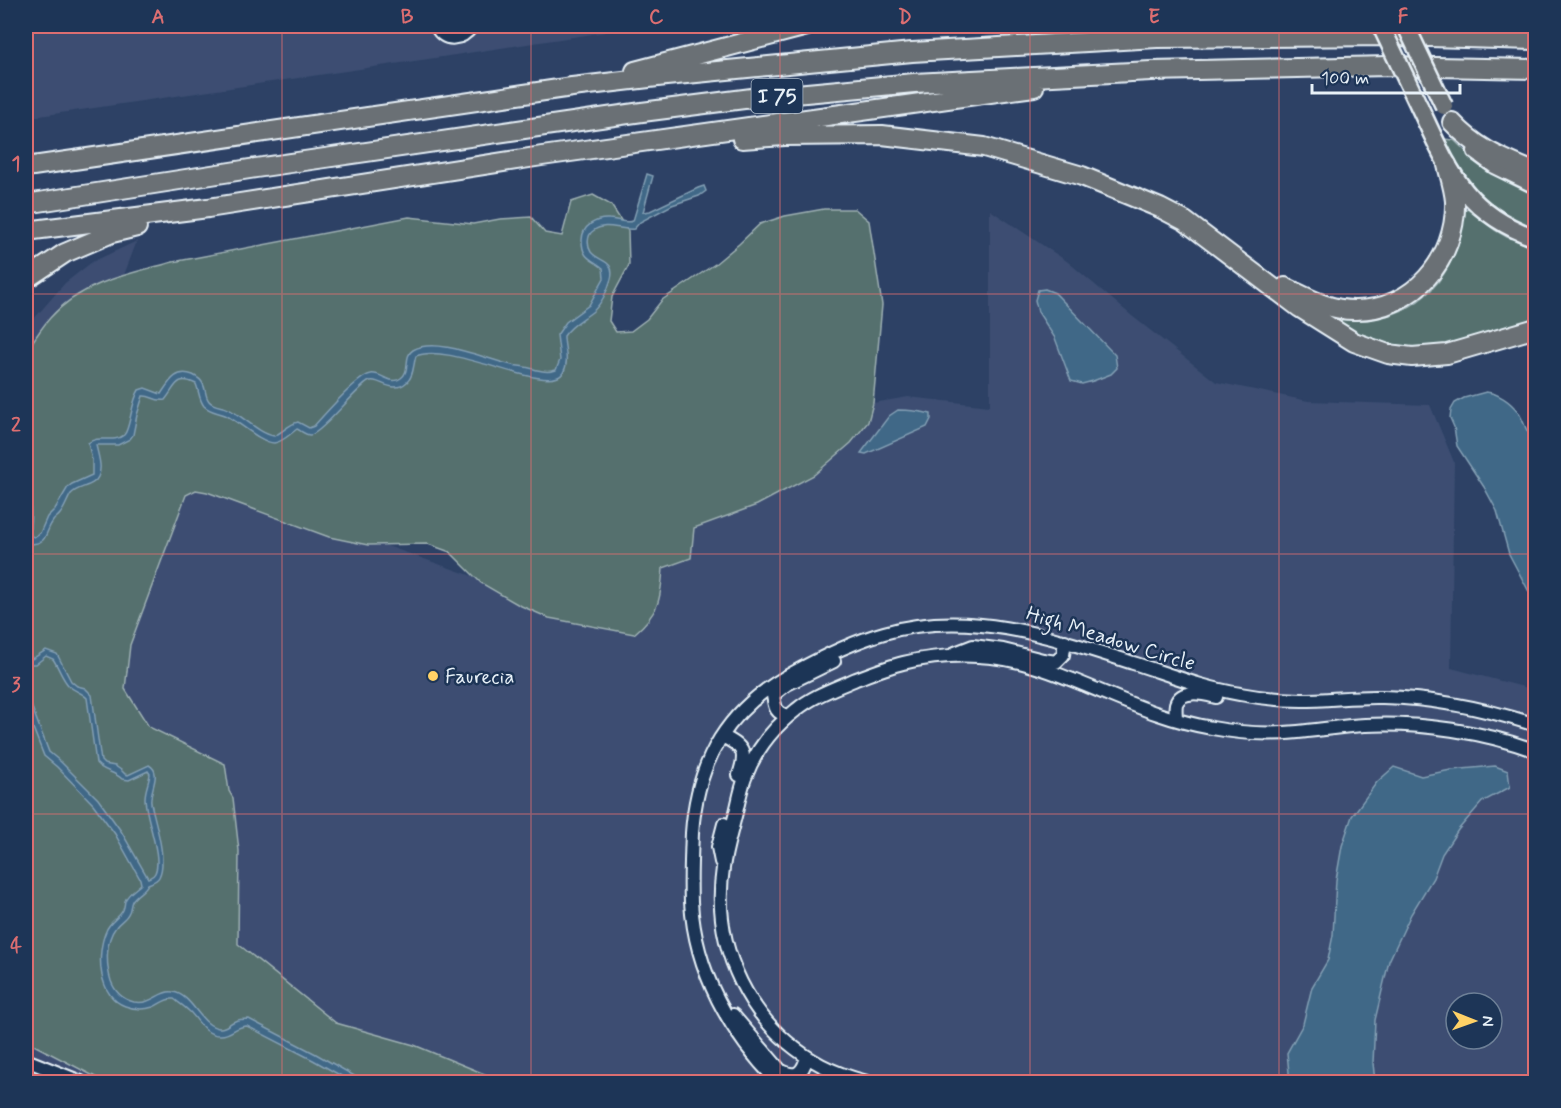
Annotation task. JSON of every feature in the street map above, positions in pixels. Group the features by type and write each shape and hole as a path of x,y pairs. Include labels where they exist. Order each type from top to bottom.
{"highway":[{"path":"572,87 807,26"},
{"name":"I 75","path":"26,167 572,87 912,52 1157,38 1395,36 1536,40"},
{"name":"I 75","path":"26,204 642,112 752,98 914,83 1151,71 1388,66 1536,69"},
{"path":"26,231 208,208 542,156 1151,71"},
{"path":"1448,114 1479,147 1536,173"},
{"path":"542,156 785,136 882,135 984,147 1082,176 1160,208 1185,221 1300,308 1366,347 1388,354 1412,357 1447,354 1536,328"},
{"path":"26,162 48,163"},
{"path":"1251,270 1330,307 1365,310 1398,301 1417,288 1433,271 1440,262 1449,240 1455,204 1447,165"},
{"path":"26,279 65,254 112,233 208,208"}],"main road":[{"path":"1381,26 1447,165 1468,196 1505,226 1536,238"},
{"path":"1406,26 1448,114 1466,141 1485,158 1506,171 1536,184"}],"street":[{"path":"436,26 444,35 451,38 462,36 472,26"},
{"name":"High Meadow Circle","path":"778,1083 753,1056 722,1008 702,962 695,931 690,886 694,812 705,767 715,747 740,711 770,685 857,641 918,625 971,624 1010,628 1065,641 1201,686 1241,694 1283,700 1383,697 1423,700 1478,708 1536,724"},
{"path":"788,716 781,715 775,707 774,695 787,684 846,655 857,641"},
{"path":"948,656 972,646 1003,650 1056,662 1063,655 1065,641"},
{"path":"867,1083 837,1072 807,1057 774,1029 750,1000 733,966 724,932 722,869 743,782 753,759 765,741 788,716 816,696 879,670 923,658 981,657 1027,664 1163,716 1208,728 1297,733 1368,725 1436,729 1481,736 1536,751"},
{"path":"1176,719 1176,704 1180,698 1192,692 1270,706 1283,700"},
{"path":"722,736 739,744 744,754 718,847 722,869"},
{"path":"722,1008 734,1016 780,1070 794,1075 801,1071 807,1057"},
{"path":"26,1060 81,1083"},
{"path":"822,1083 834,1081 840,1083"}],"shaded area":[{"path":"26,26 632,26 632,28 26,118"},
{"path":"647,174 653,176 643,212 650,211 704,186 706,191 699,196 672,205 640,222 634,229 608,226 598,228 591,233 588,241 590,250 609,265 612,273 611,279 598,305 564,336 566,359 563,373 554,378 539,378 451,356 431,353 416,356 411,377 401,386 391,387 376,381 368,382 315,433 308,435 297,429 274,443 263,439 225,415 206,408 201,401 196,384 180,381 165,400 143,396 130,439 118,445 96,445 100,466 96,480 71,494 62,512 50,525 43,540 35,544 29,544 26,541 26,497 31,511 31,536 34,537 40,533 47,517 55,509 68,487 92,475 92,460 88,443 97,439 120,438 128,428 139,390 145,388 161,394 174,377 182,373 200,379 211,403 232,411 262,432 274,436 298,422 309,428 314,426 341,396 365,376 375,374 390,380 401,378 406,372 410,353 423,346 448,347 523,367 544,371 556,370 560,360 557,335 566,322 589,305 604,278 603,268 583,251 584,231 599,220 633,221"},
{"path":"990,210 1068,262 1216,382 1308,401 1430,405 1454,462 1451,668 1535,690 1535,1082 26,1082 26,328 65,283 92,262 137,241 108,317 186,475 634,633 662,590 663,568 691,558 694,528 757,505 814,475 868,422 873,403 908,397 990,406"},
{"path":"1045,289 1055,293 1115,355 1117,368 1111,374 1082,384 1071,381 1055,338 1038,312 1035,300 1038,290"},
{"path":"1486,392 1500,396 1512,405 1535,441 1535,603 1509,554 1497,511 1457,446 1450,418 1455,403"},
{"path":"898,410 931,414 931,419 927,427 866,454 861,453 889,416"},
{"path":"26,646 32,659 46,650 57,654 71,681 85,688 92,695 101,761 104,764 115,766 128,775 149,765 155,772 151,803 160,841 161,870 157,880 148,884 134,899 129,912 112,933 107,953 108,968 117,992 134,1002 151,1000 168,992 180,994 207,1022 219,1028 224,1028 238,1020 249,1019 365,1082 352,1082 247,1026 239,1027 225,1035 210,1033 174,999 146,1009 139,1009 125,1006 109,993 104,984 100,962 103,940 112,922 123,910 128,896 141,884 140,879 115,834 93,804 44,756 26,710 26,692 49,752 98,799 121,831 148,878 152,877 157,866 145,798 150,774 148,771 129,780 122,779 96,763 87,698 71,688 53,659 46,656 36,664 26,667"},
{"path":"1495,766 1508,771 1510,787 1482,802 1458,830 1442,854 1433,878 1411,914 1389,961 1375,1020 1373,1063 1375,1082 1290,1082 1287,1053 1303,1024 1312,987 1328,960 1333,935 1336,880 1342,846 1352,816 1377,782 1394,767 1421,776 1451,770"}],"green space":[{"path":"1444,139 1454,140 1484,169 1535,194 1535,229 1503,213 1480,194 1461,170"},
{"path":"593,195 611,205 628,231 629,265 612,297 609,321 616,332 631,331 647,319 662,300 715,264 760,224 785,216 824,209 855,209 869,221 882,305 873,403 868,422 851,443 814,475 757,505 694,528 691,558 663,568 660,597 654,612 634,634 549,618 519,605 481,583 450,552 428,544 368,545 329,537 196,490 186,495 130,645 125,689 149,727 225,764 229,791 233,798 239,851 238,944 336,1023 414,1045 504,1082 105,1082 26,1041 26,352 37,335 63,306 91,288 107,281 173,262 409,217 473,224 531,217 545,233 562,236 571,202"},
{"path":"1467,209 1507,237 1535,248 1535,320 1463,342 1406,349 1369,339 1338,323 1340,320 1369,320 1393,314 1411,306 1426,295 1448,267 1462,231"}],"place":[{"name":"Faurecia","path":"433,676"}]}
